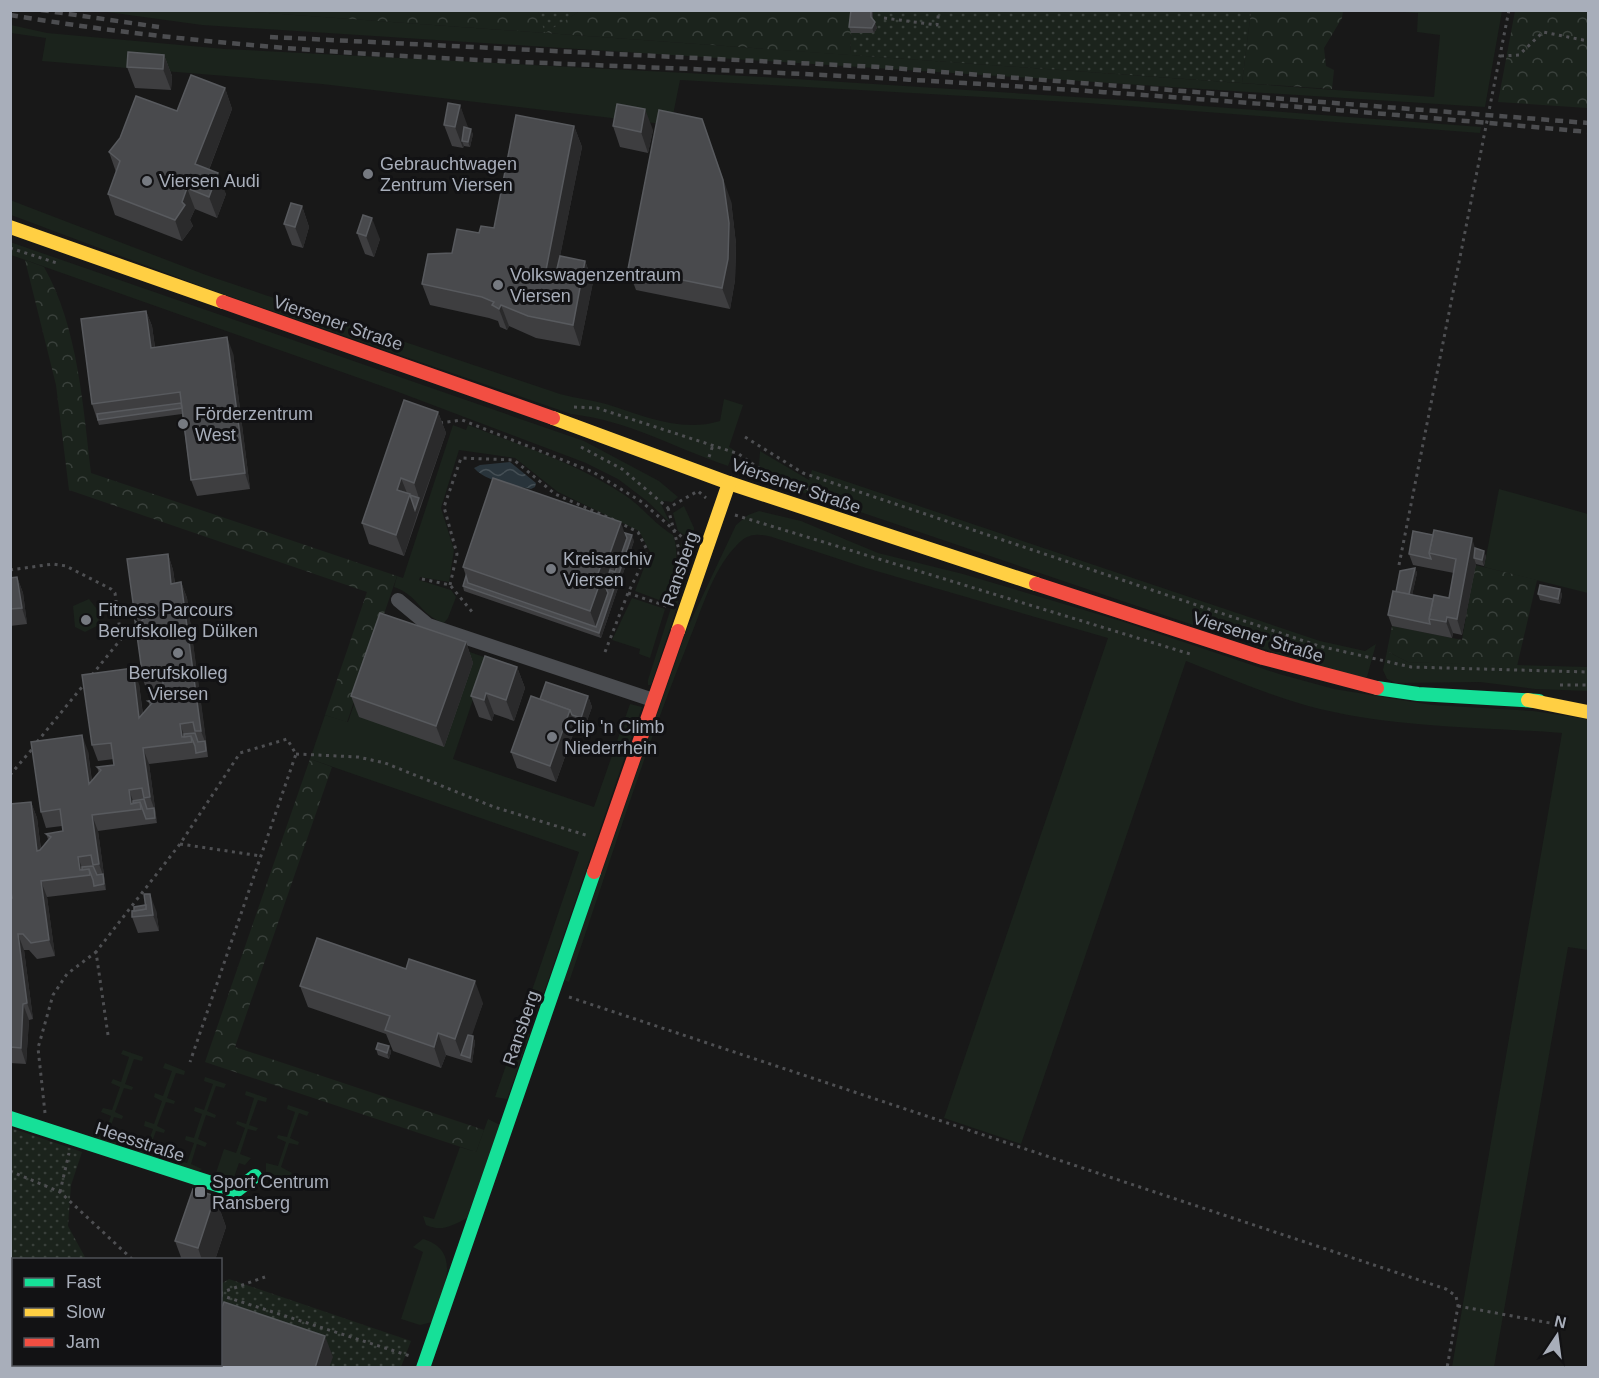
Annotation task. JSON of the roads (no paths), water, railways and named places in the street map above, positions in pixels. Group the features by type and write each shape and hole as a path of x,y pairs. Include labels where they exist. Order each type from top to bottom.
{"main road":[{"name":"Viersener Straße","path":"10,227 548,415 729,483 1317,674 1418,694 1588,701"},
{"name":"Ransberg","path":"424,1364 729,483"},
{"path":"1528,700 1588,712"},
{"name":"Heesstraße","path":"10,1118 236,1191 255,1176"}],"street":[{"path":"398,600 428,625 653,700"}],"water":[{"path":"510,462 536,483 535,487 531,489 500,482 485,477 474,468 480,465"}],"railway":[{"path":"41,10 159,27"},
{"path":"10,15 108,30 306,50 999,85 1588,132"},
{"path":"270,37 879,67 1588,123"}],"place":[{"name":"Gebrauchtwagen Zentrum Viersen","path":"368,174"},
{"name":"Viersen Audi","path":"147,181"},
{"name":"Volkswagenzentraum Viersen","path":"498,285"},
{"name":"Förderzentrum West","path":"183,424"},
{"name":"Kreisarchiv Viersen","path":"551,569"},
{"name":"Fitness Parcours Berufskolleg Dülken","path":"86,620"},
{"name":"Berufskolleg Viersen","path":"178,653"},
{"name":"Clip 'n Climb Niederrhein","path":"552,737"},
{"name":"Sport Centrum Ransberg","path":"200,1192"}]}
